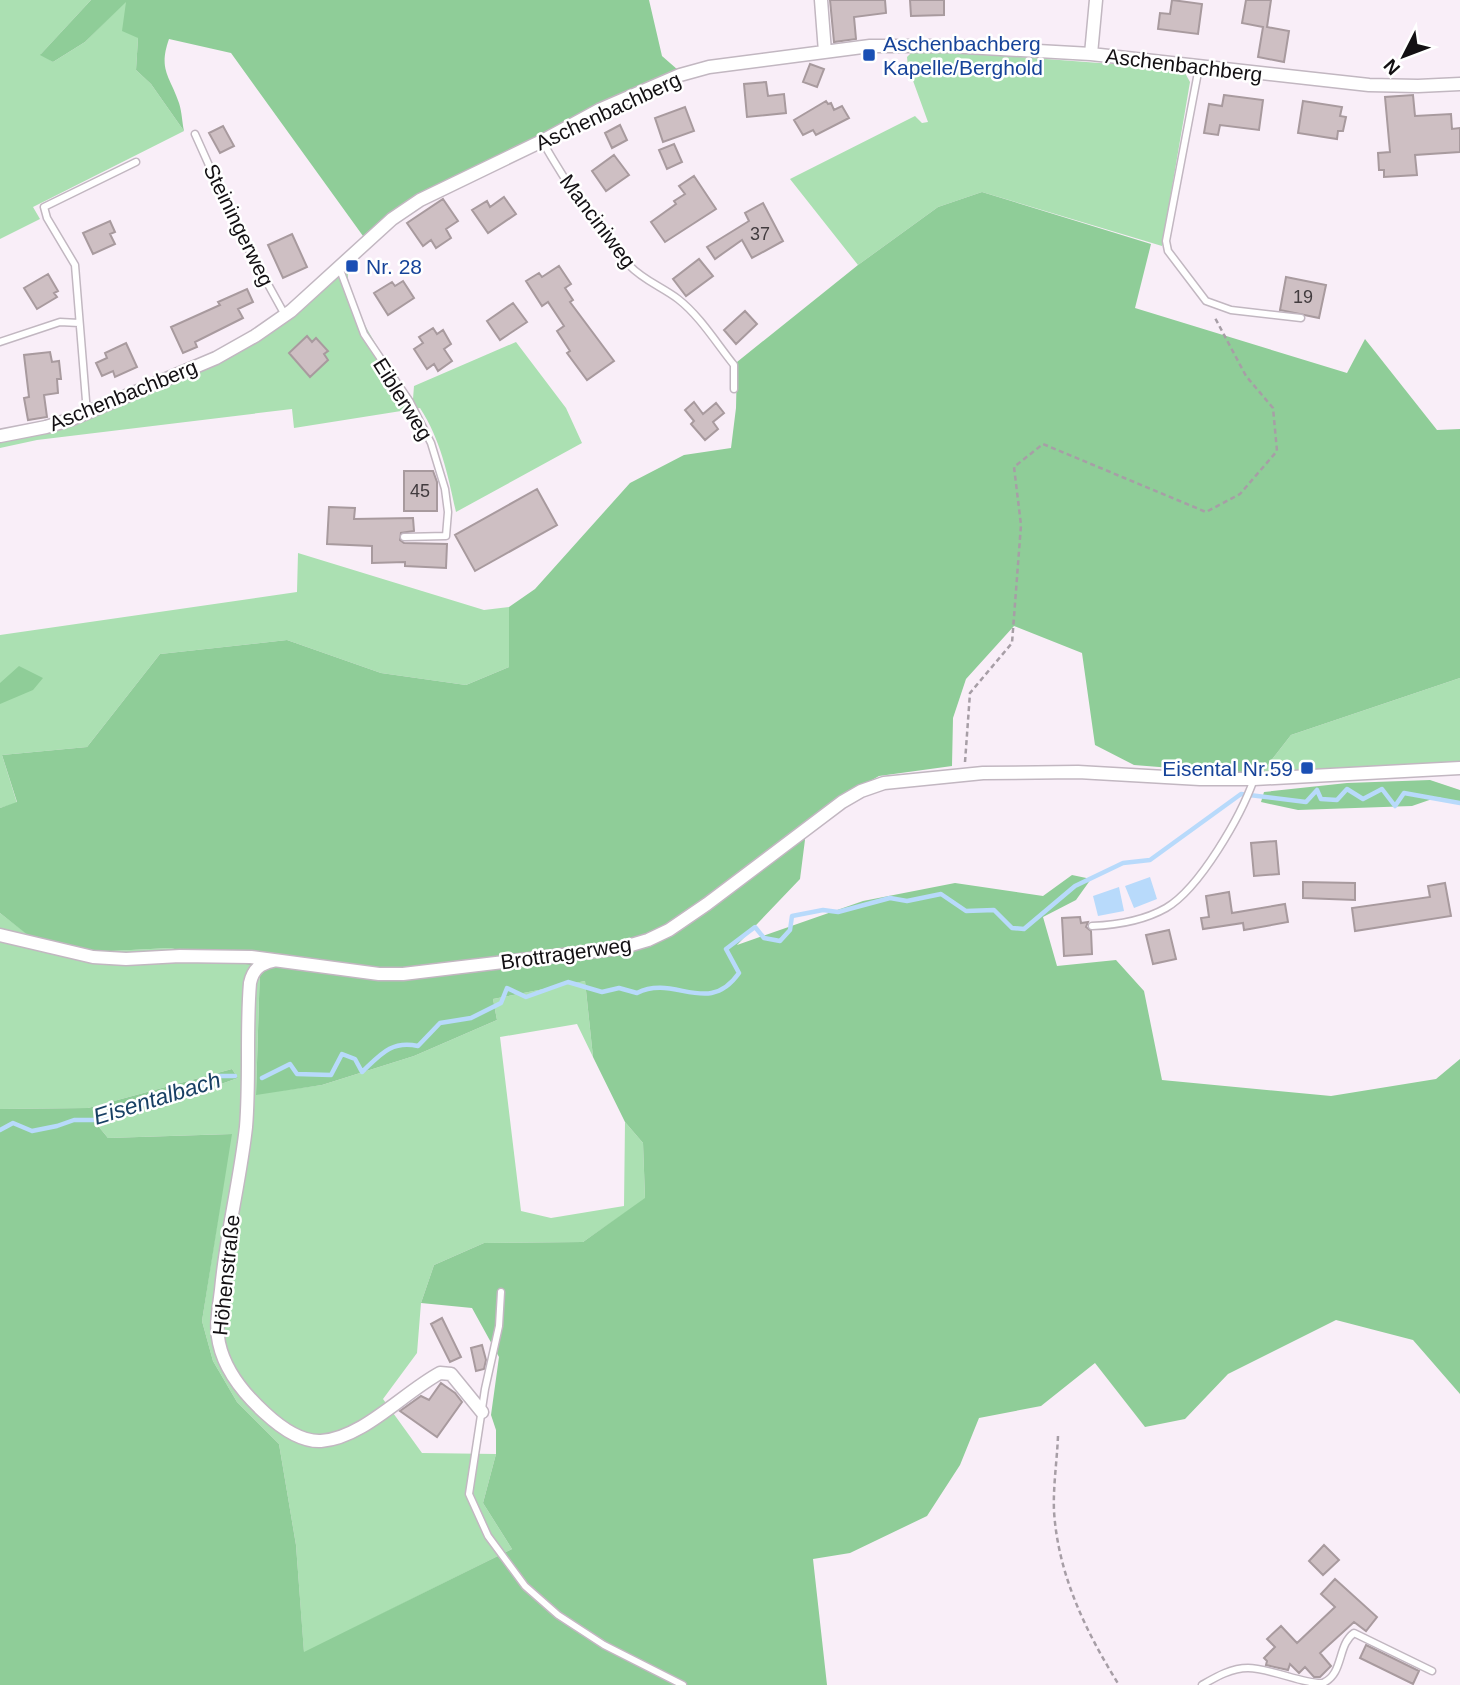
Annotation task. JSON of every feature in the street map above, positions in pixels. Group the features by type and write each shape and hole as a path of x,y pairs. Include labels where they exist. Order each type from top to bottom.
{"street":[{"path":"821,0 825,52"},
{"path":"1091,54 1096,0"},
{"name":"Aschenbachberg","path":"0,436 46,427 87,413 216,358 285,315 392,219 420,201 599,110 680,75 709,67 898,45 948,46 1091,54 1391,86 1460,84"},
{"name":"Brottragerweg","path":"0,936 93,957 126,959 227,956 362,972 403,974 621,948 648,940 669,930 707,905 842,802 861,791 884,783 965,775 1078,772 1200,779 1252,785 1460,768"},
{"name":"Höhenstraße","path":"277,960 261,964 252,973 250,983 246,1125 223,1265 217,1328 225,1362 250,1399 274,1421 309,1440 329,1439 359,1428 440,1373 451,1374 482,1412"}],"lane":[{"path":"1199,67 1166,241 1168,251 1206,301 1231,310 1301,318"},
{"name":"Steiningerweg","path":"195,134 238,230 285,315"},
{"name":"Manciniweg","path":"541,141 578,199 630,266 640,276 682,303 734,365 734,388"},
{"path":"87,413 75,265 47,218 44,207 136,162"},
{"name":"Eiblerweg","path":"338,267 364,334 420,418 439,463 448,512 446,536 404,537"},
{"path":"0,342 60,322 79,323"},
{"path":"1092,926 1120,925 1163,910 1178,899 1215,854 1232,828 1252,785"},
{"path":"501,1292 499,1326 482,1412 470,1494 488,1536 525,1586 558,1615 604,1645 684,1685"},
{"path":"1202,1685 1228,1672 1250,1668 1274,1672 1309,1685 1320,1684 1334,1673 1346,1641 1354,1633 1432,1671"}],"path":[{"path":"965,775 970,693 1012,643 1021,525 1014,467 1043,444 1206,512 1240,494 1277,451 1273,408 1246,376 1206,301"},
{"path":"1058,1436 1054,1510 1062,1558 1073,1597 1087,1630 1119,1685"}],"green space":[{"path":"0,0 91,0 41,54 53,62 85,42 126,1 138,38 136,70 151,84 184,131 33,207 40,219 0,239"},
{"path":"91,0 649,0 662,56 678,70 539,136 388,214 363,236 231,53 169,39 165,66 179,103 184,131 151,84 136,70 138,38 122,31 126,2 85,42 53,62 40,55"},
{"path":"915,49 1153,67 1185,73 1190,82 1162,246 982,192 938,207 858,265 790,179 915,116 922,123 928,122 908,67 907,57"},
{"path":"982,192 1151,244 1135,308 1347,373 1365,339 1437,430 1460,429 1460,678 1291,735 1260,775 1134,765 1095,745 1082,653 1014,626 966,679 953,718 952,766 879,776 835,801 807,824 800,879 737,945 863,901 955,883 1043,896 1072,875 1091,879 1076,900 1043,917 1057,966 1116,960 1144,991 1162,1080 1331,1096 1436,1079 1460,1059 1460,1394 1413,1340 1336,1320 1228,1374 1185,1419 1145,1427 1095,1363 1041,1406 979,1418 960,1465 927,1516 850,1553 813,1559 827,1685 0,1685 0,1109 88,1108 232,1069 238,1078 99,1127 108,1138 232,1134 202,1321 213,1361 237,1402 279,1444 296,1545 304,1652 512,1549 483,1503 496,1454 496,1430 491,1415 499,1357 472,1308 421,1303 434,1265 484,1243 583,1242 645,1198 643,1143 625,1122 593,1057 585,981 493,999 497,1020 414,1056 322,1085 256,1095 260,967 170,948 92,952 34,940 0,913 0,808 17,802 2,755 87,747 160,654 287,640 381,673 466,685 509,667 509,607 535,589 630,483 684,455 731,448 736,408 737,362 858,265 938,207"},
{"path":"343,254 350,264 348,277 351,294 359,313 381,353 413,399 414,386 516,342 566,408 582,443 456,512 439,445 420,408 294,428 292,409 37,440 0,448 0,430 56,418 128,390 213,352 252,331 287,307"},
{"path":"298,553 484,610 509,607 509,667 466,685 381,673 287,640 160,654 87,747 2,755 17,803 0,808 0,635 297,592"},
{"path":"19,666 43,678 33,690 0,704 0,683"},
{"path":"1460,678 1460,761 1260,775 1291,735"},
{"path":"1430,780 1460,790 1460,803 1438,797 1412,806 1298,810 1261,802 1264,792 1347,783"},
{"path":"0,913 35,940 92,952 170,948 260,966 256,1094 322,1085 414,1056 497,1020 493,999 585,981 593,1057 577,1024 500,1037 521,1211 551,1218 624,1206 625,1122 643,1143 645,1199 583,1242 484,1243 434,1265 421,1303 417,1353 383,1399 422,1453 496,1454 483,1503 512,1549 304,1653 296,1545 279,1444 237,1402 213,1361 202,1321 231,1134 108,1138 99,1127 238,1078 232,1069 88,1108 0,1109"}],"water":[{"path":"1150,877 1157,899 1134,908 1125,886"},
{"path":"1119,887 1124,911 1098,916 1093,896"}],"building":[{"path":"830,0 885,0 886,13 854,17 856,39 834,42"},
{"path":"910,0 944,0 944,15 911,16"},
{"path":"1172,0 1202,4 1198,34 1158,29 1160,13 1170,14"},
{"path":"1246,0 1271,0 1267,27 1289,31 1284,62 1258,57 1263,27 1242,23"},
{"path":"810,64 824,69 817,87 803,82"},
{"path":"766,82 768,96 784,94 786,113 747,117 744,84"},
{"path":"1224,95 1263,100 1259,130 1220,125 1218,135 1204,133 1209,104 1222,106"},
{"path":"1413,95 1415,116 1451,114 1452,129 1460,128 1460,152 1415,155 1417,175 1384,177 1384,170 1379,170 1378,153 1390,152 1385,97"},
{"path":"826,101 831,103 834,110 842,106 849,118 816,135 813,130 803,135 794,120"},
{"path":"1303,101 1342,107 1340,116 1346,117 1343,131 1338,131 1337,139 1298,133"},
{"path":"685,107 694,131 663,142 655,118"},
{"path":"620,125 627,140 612,148 605,133"},
{"path":"223,126 234,146 220,153 209,133"},
{"path":"674,144 682,162 667,169 659,150"},
{"path":"614,155 629,175 606,191 592,171"},
{"path":"694,176 716,209 665,242 651,222 676,204 674,201 685,194 679,186"},
{"path":"504,197 516,214 488,233 472,210 487,201 490,207"},
{"path":"443,199 458,221 446,229 451,238 436,248 431,240 423,246 407,223"},
{"path":"763,203 783,241 752,258 742,240 715,259 707,247 749,221 745,213"},
{"path":"110,221 115,232 110,234 115,244 93,254 83,233"},
{"path":"292,234 307,267 283,278 268,245"},
{"path":"699,259 713,276 686,296 673,279"},
{"path":"559,266 571,284 565,288 573,300 570,302 614,361 587,380 567,353 570,351 557,331 564,326 548,302 542,306 526,281 539,273 542,277"},
{"path":"48,274 58,291 54,293 57,297 37,309 24,288"},
{"path":"1286,277 1326,285 1319,318 1280,310"},
{"path":"403,281 414,298 388,315 374,293 392,282 395,286"},
{"path":"247,289 253,302 238,309 243,318 195,342 197,347 183,353 171,327 220,305 218,302"},
{"path":"513,303 527,322 500,340 487,321"},
{"path":"745,311 757,324 736,344 724,330"},
{"path":"433,328 437,334 443,330 451,344 444,349 452,361 438,371 434,364 427,369 414,349 423,343 419,337"},
{"path":"307,336 312,342 316,338 328,351 324,354 328,360 310,377 289,353"},
{"path":"126,343 137,367 115,377 113,371 102,376 96,363 107,358 105,353"},
{"path":"50,352 52,362 59,361 61,379 57,379 58,393 44,395 47,417 28,420 24,398 29,397 24,355"},
{"path":"694,402 703,414 716,403 724,413 713,422 718,429 705,440 691,424 694,421 685,410"},
{"path":"404,471 433,471 437,482 437,511 404,511"},
{"path":"537,489 557,525 475,571 455,535"},
{"path":"329,507 355,508 354,519 413,518 414,531 401,533 400,540 404,543 447,544 446,568 405,566 405,562 372,563 372,546 327,544"},
{"path":"1276,841 1279,874 1254,876 1251,843"},
{"path":"1303,882 1355,883 1355,900 1303,898"},
{"path":"1445,883 1451,916 1355,931 1352,908 1430,897 1428,886"},
{"path":"1229,892 1232,913 1285,904 1288,922 1244,930 1243,923 1203,929 1201,918 1209,917 1206,896"},
{"path":"1080,917 1081,923 1088,922 1086,927 1091,931 1092,954 1064,956 1062,918"},
{"path":"1169,930 1176,959 1153,964 1146,935"},
{"path":"442,1318 461,1357 450,1362 431,1324"},
{"path":"482,1345 486,1360 484,1369 476,1371 471,1348"},
{"path":"441,1383 462,1402 437,1437 400,1411 421,1396 429,1400"},
{"path":"1324,1545 1339,1560 1323,1575 1309,1561"},
{"path":"1335,1579 1377,1617 1366,1631 1354,1622 1320,1653 1331,1666 1320,1677 1314,1677 1305,1667 1299,1673 1290,1664 1288,1670 1266,1665 1264,1658 1275,1647 1267,1639 1281,1626 1297,1643 1335,1607 1321,1594"},
{"path":"1366,1645 1419,1671 1413,1684 1360,1658"}],"waterway":[{"name":"Eisentalbach","path":"262,1078 290,1064 297,1074 331,1075 342,1054 355,1059 362,1072 393,1047 418,1046 440,1023 471,1018 501,1003 507,988 526,997 568,982 602,992 619,988 637,993 651,988 703,994 715,992 727,986 739,973 726,949 755,927 764,938 780,941 790,930 792,916 823,910 838,912 890,898 907,901 941,894 966,911 994,910 1012,928 1024,929 1075,886 1123,863 1150,860 1241,794 1306,802 1317,790 1321,799 1337,800 1347,789 1363,799 1382,789 1395,806 1404,793 1460,803"},
{"name":"Eisentalbach","path":"0,1130 13,1123 32,1131 74,1120 96,1120 132,1109 172,1090 196,1089 216,1076 235,1076"}],"place":[{"name":"Aschenbachberg Kapelle/Berghold","path":"869,55"},
{"name":"Nr. 28","path":"352,266"},
{"name":"Eisental Nr.59","path":"1307,768"}]}
